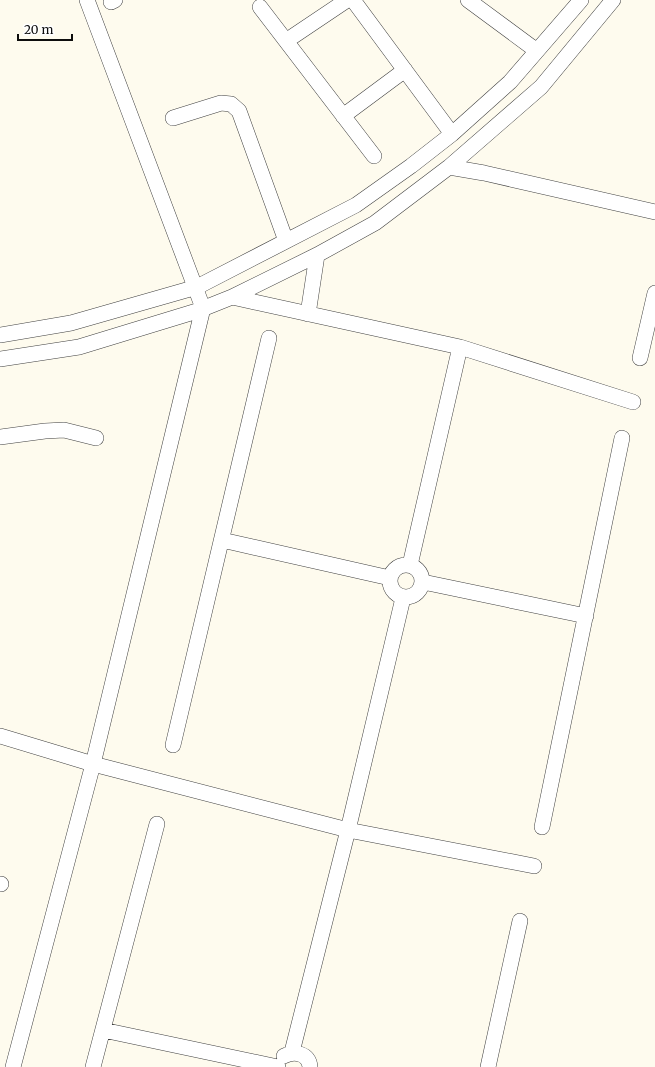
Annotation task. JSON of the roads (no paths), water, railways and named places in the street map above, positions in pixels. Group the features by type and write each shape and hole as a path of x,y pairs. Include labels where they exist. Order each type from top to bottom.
{"street":[{"path":"13,1067 93,764 204,308 87,0"},
{"path":"286,41 347,0"},
{"path":"353,0 452,134"},
{"path":"468,0 537,51"},
{"path":"0,335 71,323 196,287 356,205 411,166 452,134 510,82 580,0"},
{"path":"0,359 78,347 196,311 232,297 317,255 375,223 449,167 541,87 613,0"},
{"path":"260,7 374,156"},
{"path":"343,116 405,70"},
{"path":"173,118 221,103 231,104 239,111 286,241"},
{"path":"449,167 484,172 655,212"},
{"path":"308,314 317,255"},
{"path":"640,358 655,293"},
{"path":"232,297 460,347 633,402"},
{"path":"173,745 269,338"},
{"path":"410,565 460,347"},
{"path":"0,438 45,431 64,430 96,438"},
{"path":"542,827 622,438"},
{"path":"222,540 390,578"},
{"path":"410,565 419,572 423,582 420,591 413,597 403,598 395,594 390,587 390,578 392,572 397,567 410,565"},
{"path":"423,582 586,616"},
{"path":"292,1052 348,830 403,598"},
{"path":"0,736 93,764 348,830 534,866"},
{"path":"93,1067 157,824"},
{"path":"488,1067 520,921"},
{"path":"102,1030 278,1067 281,1060 286,1055 292,1052 299,1053 306,1057 310,1063 310,1067"}]}
